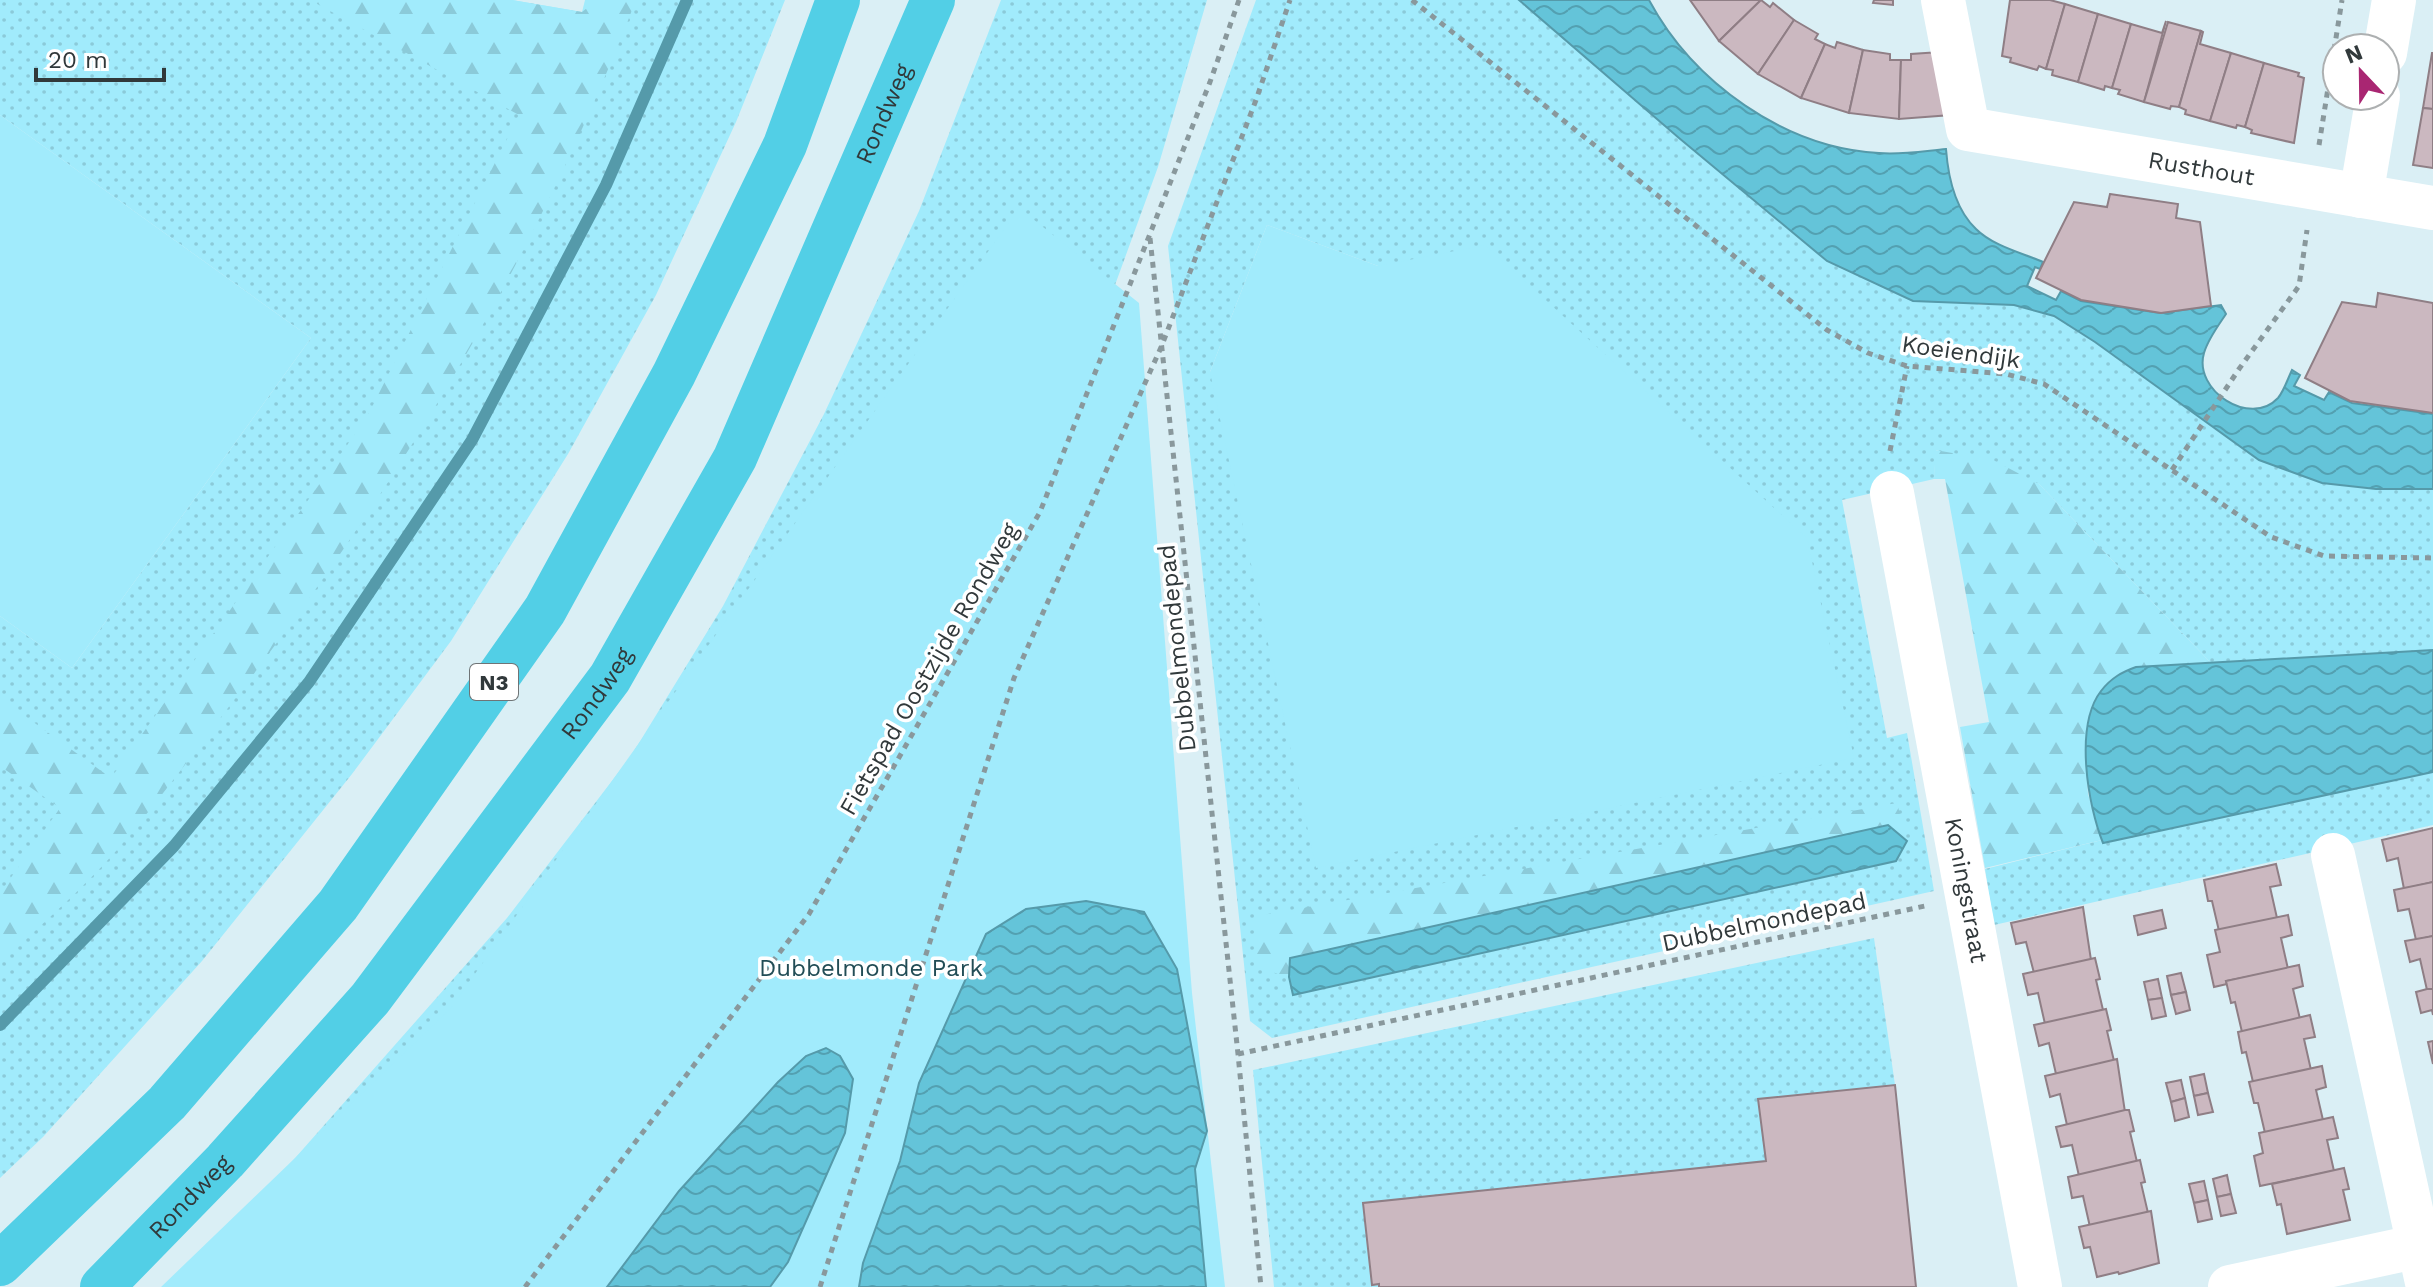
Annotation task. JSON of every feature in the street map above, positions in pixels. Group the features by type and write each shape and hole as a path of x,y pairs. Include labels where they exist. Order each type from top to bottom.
{"highway":[{"name":"N3","path":"0,1264 167,1103 338,905 545,610 674,374 785,145 838,0"},
{"name":"Rondweg","path":"102,1287 225,1161 370,999 610,678 735,458 932,8"}],"street":[{"name":"Rusthout","path":"1943,0 1968,129 2433,208"},
{"path":"2389,32 2394,0"},
{"path":"2361,196 2375,112"},
{"name":"Koningstraat","path":"1892,493 2040,1287"},
{"path":"2230,1287 2426,1259 2333,855"}],"path":[{"name":"Fietspad Oostzijde Rondweg","path":"525,1287 809,914 1040,512 1239,0"},
{"path":"820,1287 1014,678 1162,345 1256,100 1290,0"},
{"name":"Koeiendijk","path":"1412,0 1827,330 1868,353 1907,366 2006,374 2044,384 2271,537 2324,556 2433,558"},
{"name":"Dubbelmondepad","path":"1149,237 1261,1287"},
{"path":"1892,493 1889,468 1892,437 1907,366"},
{"path":"2172,470 2239,369"},
{"name":"Dubbelmondepad","path":"1238,1054 1969,897"}],"green space":[{"path":"0,0 512,0 582,12 585,0 785,0 736,122 656,295 568,454 451,641 352,774 202,961 43,1137 0,1178 0,616 72,668 311,338 0,115"},
{"path":"310,0 512,0 582,12 597,0 636,0 598,93 511,273 463,360 357,530 300,612 133,831 89,879 0,964 0,893 60,808 0,766 0,698 111,778 367,417 519,115"},
{"path":"1001,0 1207,0 1158,167 1111,296 1065,400 1019,262 970,368 916,472 801,675 890,732 784,901 636,1109 600,1080 633,1032 593,992 448,1180 354,1287 164,1287 266,1191 507,918 631,756 723,606 824,414 919,211"},
{"path":"1256,0 1519,0 1679,138 1979,305 2014,305 2054,316 2259,460 2322,483 2376,489 2433,489 2433,650 2211,663 2039,484 1936,450 1934,479 1842,500 1887,738 1907,733 1934,891 1272,1038 1250,1021 1168,246","holes":["1267,225 1378,266 1210,372"]},
{"path":"0,115 311,338 72,668 0,616"},
{"name":"Dubbelmonde Park","path":"1019,208 1139,303 1192,993 1225,1287 161,1287 450,1009"},
{"path":"1267,225 1378,266 1485,245 1807,538 1854,758 1316,868 1210,372"},
{"path":"1935,450 1993,460 2039,484 2211,663 2136,667 2089,725 2086,766 2088,794 2102,840 1985,868 1960,727 1989,722 1945,479 1934,479"},
{"path":"2433,772 2433,825 1994,925 1985,869 2102,840 2103,843"},
{"path":"1897,803 1907,841 1888,825 1290,959 1289,977 1254,967 1257,916"},
{"path":"1874,938 1895,1085 1758,1099 1766,1161 1364,1203 1372,1284 1379,1284 1379,1287 1274,1287 1253,1070"}],"water":[{"path":"1519,0 1649,0 1690,58 1716,83 1776,124 1809,139 1844,148 1887,153 1946,149 1954,192 1969,221 1991,240 2043,262 2040,269 2035,267 2027,286 2056,300 2061,291 2081,301 2160,313 2221,305 2226,314 2208,343 2203,367 2207,380 2226,401 2253,409 2266,406 2278,398 2292,370 2300,375 2294,386 2324,400 2329,392 2352,403 2433,414 2433,489 2376,489 2322,483 2259,460 2054,316 2014,305 1913,301 1827,261"},
{"path":"2433,650 2433,772 2103,843 2093,809 2086,766 2088,724 2101,691 2121,673 2136,667"},
{"path":"1888,825 1907,841 1896,861 1293,995 1289,977 1290,958"},
{"path":"1086,901 1144,912 1177,969 1207,1131 1195,1169 1206,1287 859,1287 863,1263 900,1161 919,1083 986,934 1026,909"},
{"path":"826,1048 840,1056 853,1079 845,1133 788,1262 770,1287 607,1287 679,1191 778,1082 806,1056"}],"building":[{"path":"1690,0 1761,0 1719,41"},
{"path":"1761,0 1770,7 1773,3 1794,20 1758,74 1719,41"},
{"path":"1874,0 1893,0 1893,5 1873,3"},
{"path":"2010,0 2050,0 2065,4 2046,69 2039,66 2037,70 2010,62 2011,58 2002,56"},
{"path":"2065,4 2098,14 2078,82 2052,75 2053,70 2046,69"},
{"path":"2098,14 2131,24 2112,88 2105,86 2104,90 2078,82"},
{"path":"1794,20 1818,34 1815,39 1825,44 1801,98 1758,74"},
{"path":"2166,21 2144,102 2118,94 2120,90 2112,88 2131,24 2162,33"},
{"path":"2168,22 2201,31 2179,107 2171,106 2170,109 2144,102"},
{"path":"2201,31 2200,44 2231,53 2210,121 2185,114 2186,110 2179,107"},
{"path":"1837,42 1863,50 1849,113 1801,98 1825,44 1835,48"},
{"path":"1863,50 1890,54 1890,60 1901,60 1899,119 1849,113"},
{"path":"1940,52 1951,115 1899,119 1901,60 1911,60 1911,54"},
{"path":"2231,53 2264,63 2245,127 2237,125 2236,128 2210,121"},
{"path":"2433,53 2433,109 2423,108"},
{"path":"2264,63 2299,73 2298,76 2304,78 2294,143 2251,133 2252,130 2245,127"},
{"path":"2423,108 2433,109 2433,168 2413,165"},
{"path":"2110,194 2178,204 2176,218 2200,222 2211,306 2161,313 2081,300 2036,278 2074,202 2107,207"},
{"path":"2378,293 2433,303 2433,413 2350,401 2305,378 2342,302 2376,307"},
{"path":"2433,828 2433,882 2404,889 2398,858 2387,861 2382,840"},
{"path":"2276,864 2281,885 2270,887 2277,918 2219,931 2204,880"},
{"path":"2433,882 2433,936 2416,940 2409,909 2398,911 2394,890"},
{"path":"2083,907 2091,960 2034,973 2026,942 2016,944 2011,923"},
{"path":"2162,910 2166,928 2138,935 2134,916"},
{"path":"2288,915 2292,935 2281,938 2288,969 2226,981 2227,984 2214,987 2207,955 2220,952 2215,930"},
{"path":"2433,936 2433,989 2427,990 2420,959 2410,962 2405,941"},
{"path":"2095,958 2103,1010 2045,1024 2038,993 2028,995 2023,974"},
{"path":"2299,965 2303,986 2293,989 2300,1019 2242,1032 2226,981"},
{"path":"2181,973 2186,992 2171,995 2167,976"},
{"path":"2158,979 2162,998 2148,1000 2144,982"},
{"path":"2433,989 2433,1015 2432,1010 2421,1013 2416,992"},
{"path":"2186,992 2190,1010 2176,1014 2171,995"},
{"path":"2162,998 2166,1016 2152,1019 2148,1000"},
{"path":"2106,1009 2114,1061 2056,1074 2049,1043 2039,1046 2034,1025"},
{"path":"2310,1015 2315,1037 2304,1039 2311,1070 2253,1082 2238,1032"},
{"path":"2433,1041 2433,1064 2428,1042"},
{"path":"2117,1059 2125,1112 2067,1125 2060,1094 2050,1097 2045,1076"},
{"path":"2322,1066 2326,1087 2316,1090 2323,1120 2265,1133 2249,1082"},
{"path":"2204,1074 2208,1093 2194,1096 2190,1077"},
{"path":"2181,1080 2185,1098 2171,1102 2166,1083"},
{"path":"1895,1085 1916,1287 1372,1285 1363,1203 1766,1161 1758,1099"},
{"path":"2208,1093 2213,1112 2198,1115 2194,1096"},
{"path":"2185,1098 2189,1117 2175,1121 2171,1102"},
{"path":"2129,1110 2134,1131 2130,1132 2137,1162 2079,1176 2072,1145 2061,1147 2056,1127"},
{"path":"2333,1117 2338,1138 2327,1140 2334,1171 2260,1186 2254,1156 2263,1153 2259,1133"},
{"path":"2140,1160 2145,1182 2141,1183 2148,1213 2090,1227 2083,1196 2072,1198 2068,1177"},
{"path":"2344,1168 2349,1189 2343,1190 2350,1220 2287,1234 2281,1204 2277,1205 2272,1184"},
{"path":"2227,1175 2231,1194 2217,1197 2213,1179"},
{"path":"2204,1181 2208,1200 2194,1203 2189,1184"},
{"path":"2231,1194 2236,1213 2221,1216 2217,1197"},
{"path":"2208,1200 2212,1219 2198,1222 2194,1203"},
{"path":"2151,1211 2159,1263 2097,1277 2090,1247 2084,1248 2079,1227"}],"waterway":[{"path":"0,1025 174,846 309,682 472,440 606,185 687,0"}]}
